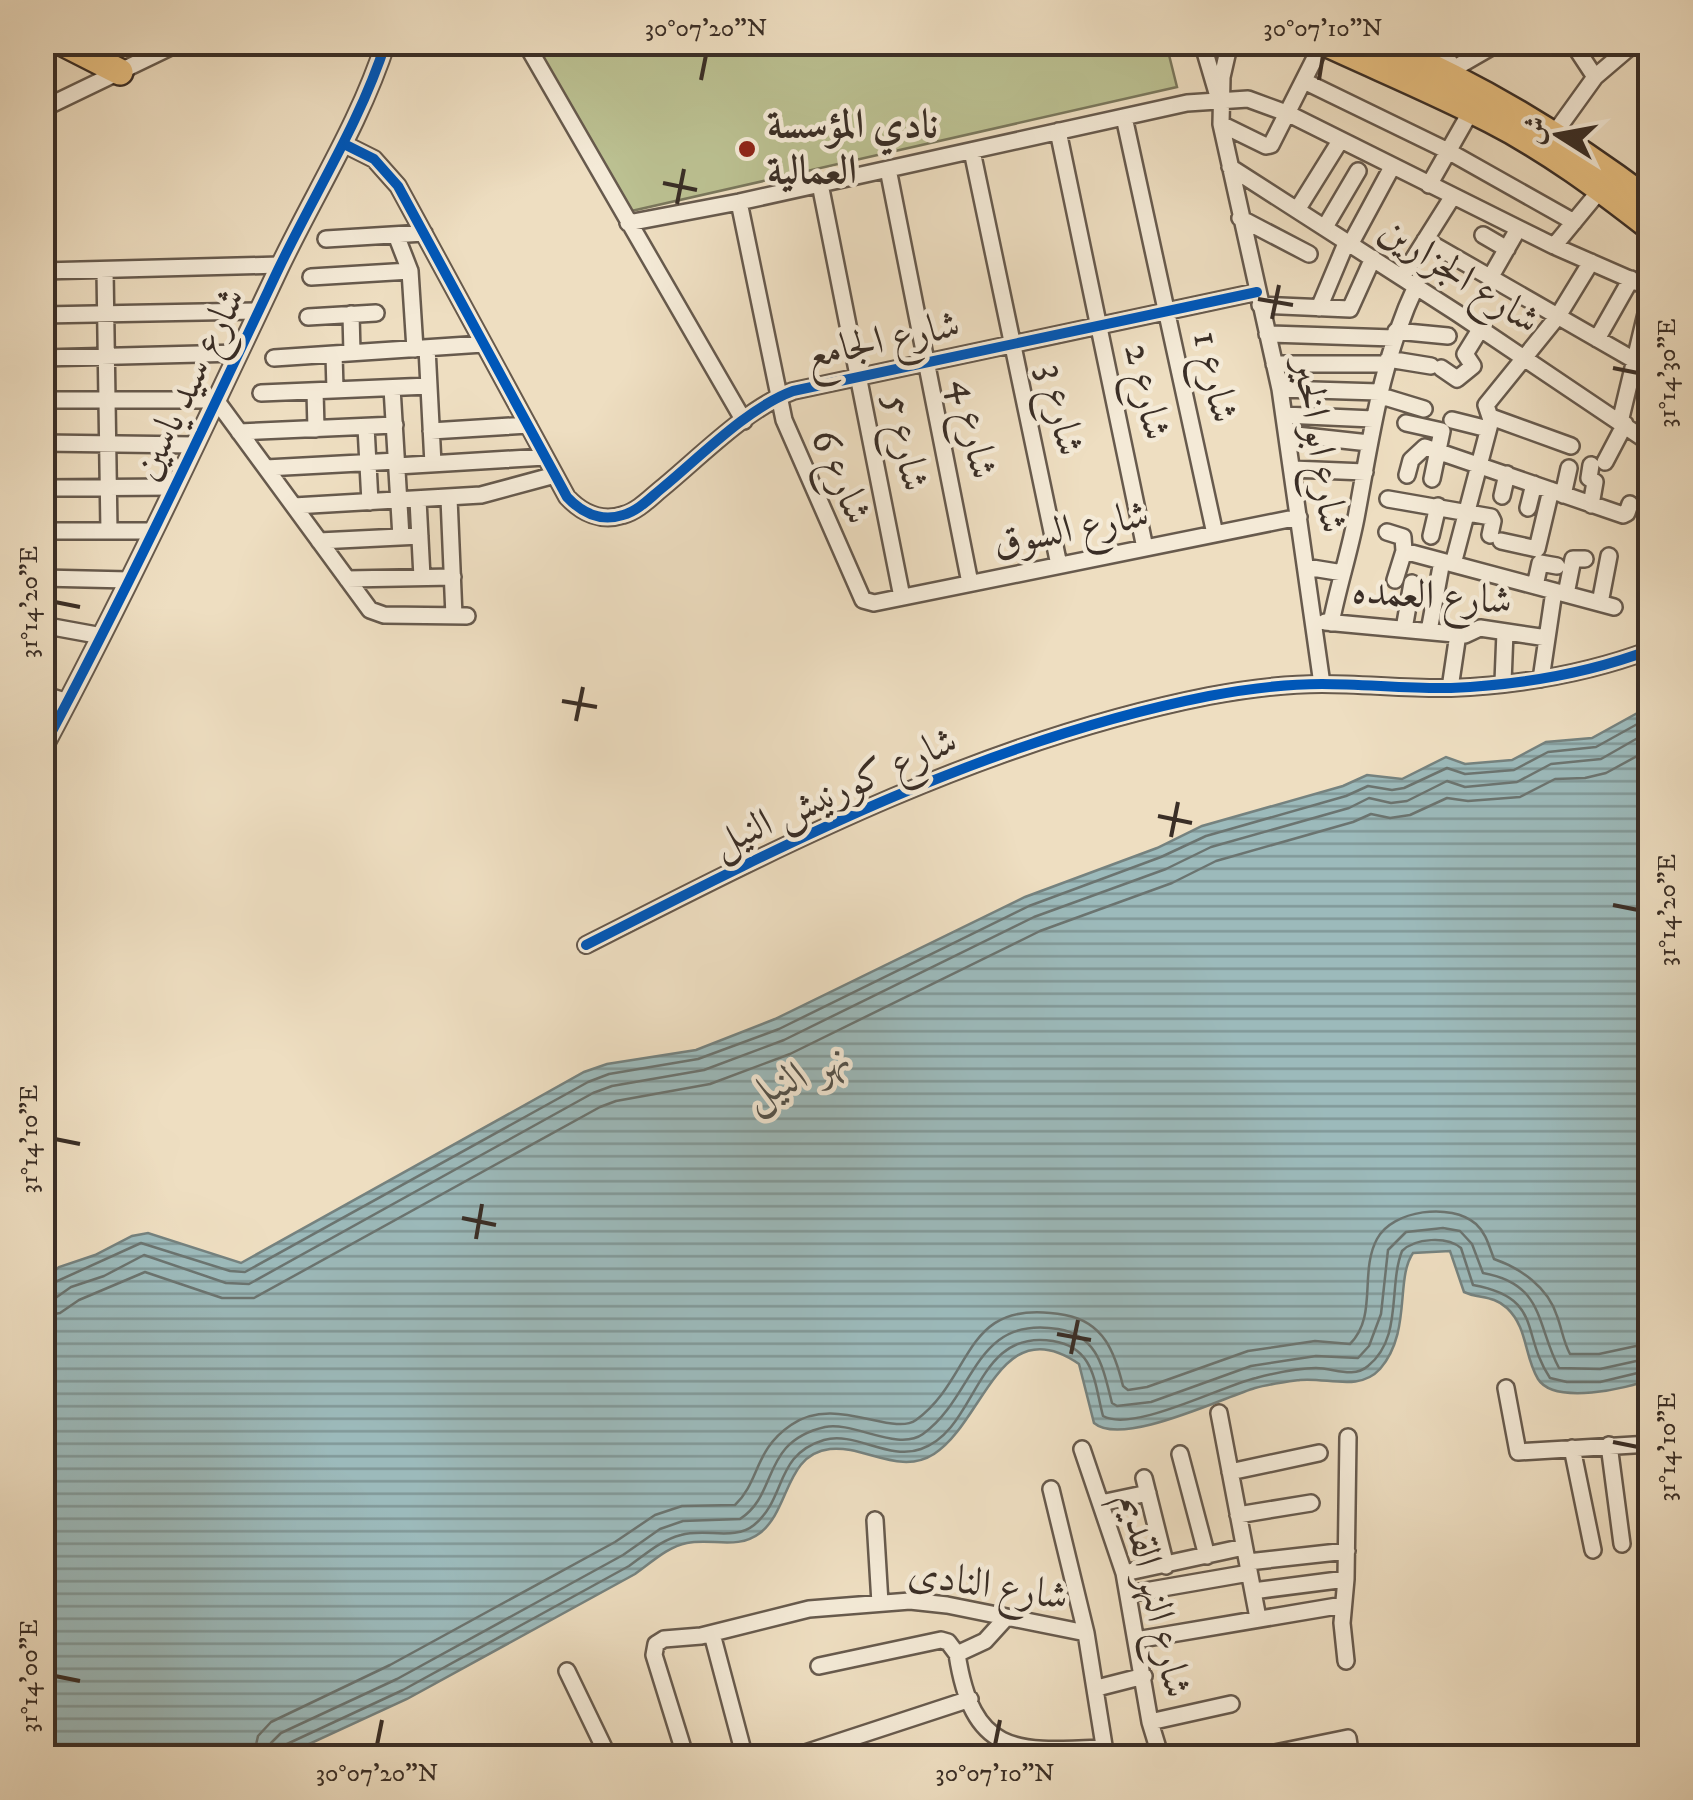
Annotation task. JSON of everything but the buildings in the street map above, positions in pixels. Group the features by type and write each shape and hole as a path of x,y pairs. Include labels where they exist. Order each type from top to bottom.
{"highway":[{"path":"61,42 120,72"},
{"path":"1323,42 1527,140 1602,189 1650,227"},
{"path":"1388,45 1450,71 1592,158 1650,202"}],"street":[{"path":"42,110 181,42"},
{"name":"شارع سيد ياسين","path":"42,750 344,144 386,42"},
{"path":"525,42 744,421"},
{"name":"شارع ابو الخير","path":"1202,42 1220,102"},
{"name":"شارع ابو الخير","path":"1230,42 1220,102 1221,124 1280,389 1322,684"},
{"path":"1221,124 1271,145 1323,42"},
{"path":"1440,42 1450,71 1491,45"},
{"path":"1572,42 1594,77"},
{"path":"1554,134 1613,50 1636,42"},
{"path":"1304,82 1448,152 1574,222"},
{"path":"628,223 1187,103 1248,99 1289,114 1554,246 1650,288"},
{"path":"1429,185 1471,110"},
{"name":"شارع 1","path":"1124,116 1215,534"},
{"name":"شارع 2","path":"1058,131 1145,548"},
{"path":"1297,210 1340,140"},
{"name":"شارع الجامع","path":"344,144 374,159 387,172 568,497 586,513 598,517 623,516 634,510 779,396 1166,311 1258,298 1319,308"},
{"name":"شارع 3","path":"972,150 1060,565"},
{"name":"شارع الجزارين","path":"1230,167 1402,276 1650,443"},
{"path":"1373,258 1350,308 1319,308 1349,242 1392,167"},
{"name":"شارع 4","path":"888,169 970,583"},
{"path":"1324,227 1358,170"},
{"name":"شارع 5","path":"820,184 902,597"},
{"path":"1554,246 1602,189"},
{"path":"1402,276 1453,196"},
{"name":"شارع 6","path":"739,202 792,443 859,596"},
{"path":"1240,218 1309,254"},
{"path":"1490,278 1518,228"},
{"path":"326,239 424,233"},
{"path":"396,235 410,271 429,386 433,464"},
{"path":"1483,235 1507,249"},
{"path":"1425,240 1634,360"},
{"path":"1428,632 1490,423 1486,405 1527,359 1591,262"},
{"path":"42,272 280,266"},
{"path":"105,270 109,530"},
{"path":"311,277 410,271"},
{"path":"1597,339 1631,280"},
{"path":"1330,623 1365,472 1378,394 1395,334 1416,286"},
{"path":"1592,505 1595,482 1589,478 1622,423 1650,297"},
{"path":"42,315 259,310"},
{"path":"308,317 376,313"},
{"path":"1267,334 1395,334 1446,343 1457,313"},
{"path":"351,314 352,352"},
{"path":"1274,364 1387,362 1436,367 1457,378 1473,366 1465,354 1481,328"},
{"path":"274,358 484,344"},
{"path":"42,358 238,354"},
{"path":"334,354 335,390"},
{"path":"261,393 429,386"},
{"path":"392,388 401,537"},
{"path":"1280,389 1378,394 1424,409"},
{"path":"315,391 316,429"},
{"path":"42,400 216,400 376,614 460,616 453,576 449,498"},
{"path":"1284,415 1373,419"},
{"path":"1452,420 1490,423 1571,446"},
{"path":"1406,423 1442,431 1432,479"},
{"path":"239,432 394,425"},
{"path":"431,431 528,425"},
{"path":"366,426 370,502"},
{"path":"1287,434 1369,443"},
{"path":"42,443 194,445"},
{"path":"1410,502 1410,462 1423,447 1592,505 1619,505"},
{"path":"266,468 545,457"},
{"path":"467,462 469,497"},
{"path":"1528,508 1570,468"},
{"path":"1292,469 1365,472"},
{"path":"1388,499 1493,519 1495,538 1537,548 1550,469"},
{"path":"1502,496 1507,474"},
{"path":"294,506 469,497 555,475"},
{"path":"42,488 173,488"},
{"path":"418,500 422,577"},
{"path":"1431,536 1438,506"},
{"name":"شارع السوق","path":"859,596 868,603 902,597 1299,516"},
{"path":"42,531 152,530"},
{"path":"1387,532 1404,537 1404,629"},
{"path":"319,541 420,536"},
{"path":"1404,551 1607,605 1608,556"},
{"path":"1486,572 1488,555"},
{"path":"1541,679 1560,592 1574,559 1585,559"},
{"path":"1535,586 1540,563 1557,566"},
{"path":"1306,567 1343,573"},
{"path":"347,578 453,576"},
{"path":"42,578 129,580"},
{"name":"شارع العمده","path":"1313,621 1458,634 1480,628 1547,638"},
{"path":"42,625 102,636"},
{"path":"1503,682 1506,632"},
{"path":"1450,688 1458,634"},
{"name":"شارع كورنيش النيل","path":"586,945 806,834 1003,751 1074,729 1210,696 1278,686 1450,688 1578,673 1650,650"},
{"path":"42,694 68,702"},
{"path":"1506,1388 1518,1452 1650,1444"},
{"path":"1219,1412 1258,1618"},
{"path":"1346,1661 1343,1605 1348,1437"},
{"path":"1609,1445 1622,1544"},
{"path":"1572,1448 1593,1550"},
{"name":"شارع النهر القديم","path":"1082,1449 1124,1574 1150,1722 1164,1758 1190,1758"},
{"path":"1230,1472 1319,1453"},
{"path":"1180,1454 1207,1556"},
{"path":"1101,1503 1146,1486 1166,1566"},
{"path":"819,1666 941,1640 948,1642 957,1654 980,1721 992,1736 1015,1748 1036,1751 1105,1752 1086,1633 1051,1489"},
{"path":"1238,1515 1311,1504"},
{"path":"874,1520 880,1604"},
{"path":"1128,1594 1247,1561 1347,1551"},
{"path":"1124,1574 1207,1556 1247,1561"},
{"path":"1253,1591 1346,1579"},
{"name":"شارع النادى","path":"686,1758 654,1656 659,1640 712,1634 809,1609 930,1602 1086,1633"},
{"path":"1136,1640 1343,1605"},
{"path":"957,1654 985,1641 1005,1619"},
{"path":"712,1634 744,1758"},
{"path":"566,1671 608,1758"},
{"path":"1097,1688 1144,1676"},
{"path":"790,1758 970,1699"},
{"path":"1150,1722 1230,1704"},
{"path":"1250,1758 1348,1738 1352,1758"}],"green space":[{"name":"نادي المؤسسة العمالية","path":"534,43 1166,43 1177,87 627,212"}],"water":[{"name":"نهر النيل","path":"1650,706 1650,1379 1592,1392 1547,1387 1538,1379 1514,1316 1496,1301 1464,1292 1450,1251 1413,1253 1390,1354 1380,1369 1362,1380 1271,1384 1149,1425 1108,1429 1094,1423 1079,1364 1052,1351 1030,1350 996,1376 952,1438 934,1454 908,1462 843,1449 815,1453 796,1472 770,1523 752,1538 687,1543 673,1548 635,1574 407,1699 281,1757 43,1757 42,1281 59,1267 148,1233 241,1263 584,1072 607,1064 696,1050 775,1019 1025,897 1157,848 1202,826 1343,786 1367,775 1402,779 1446,757 1465,764 1512,760 1546,742 1592,738"}],"cycle path":[{"path":"42,750 134,572 278,270 350,130 386,42"},
{"path":"344,144 374,159 398,186 567,497 579,508 600,517 623,515 639,507 741,421 793,391 1257,292"},
{"path":"586,945 736,869 889,799 967,767 1126,715 1209,696 1279,686 1451,688 1502,684 1577,672 1650,650"}],"place":[{"name":"نادي المؤسسة العمالية","path":"747,149"}]}
